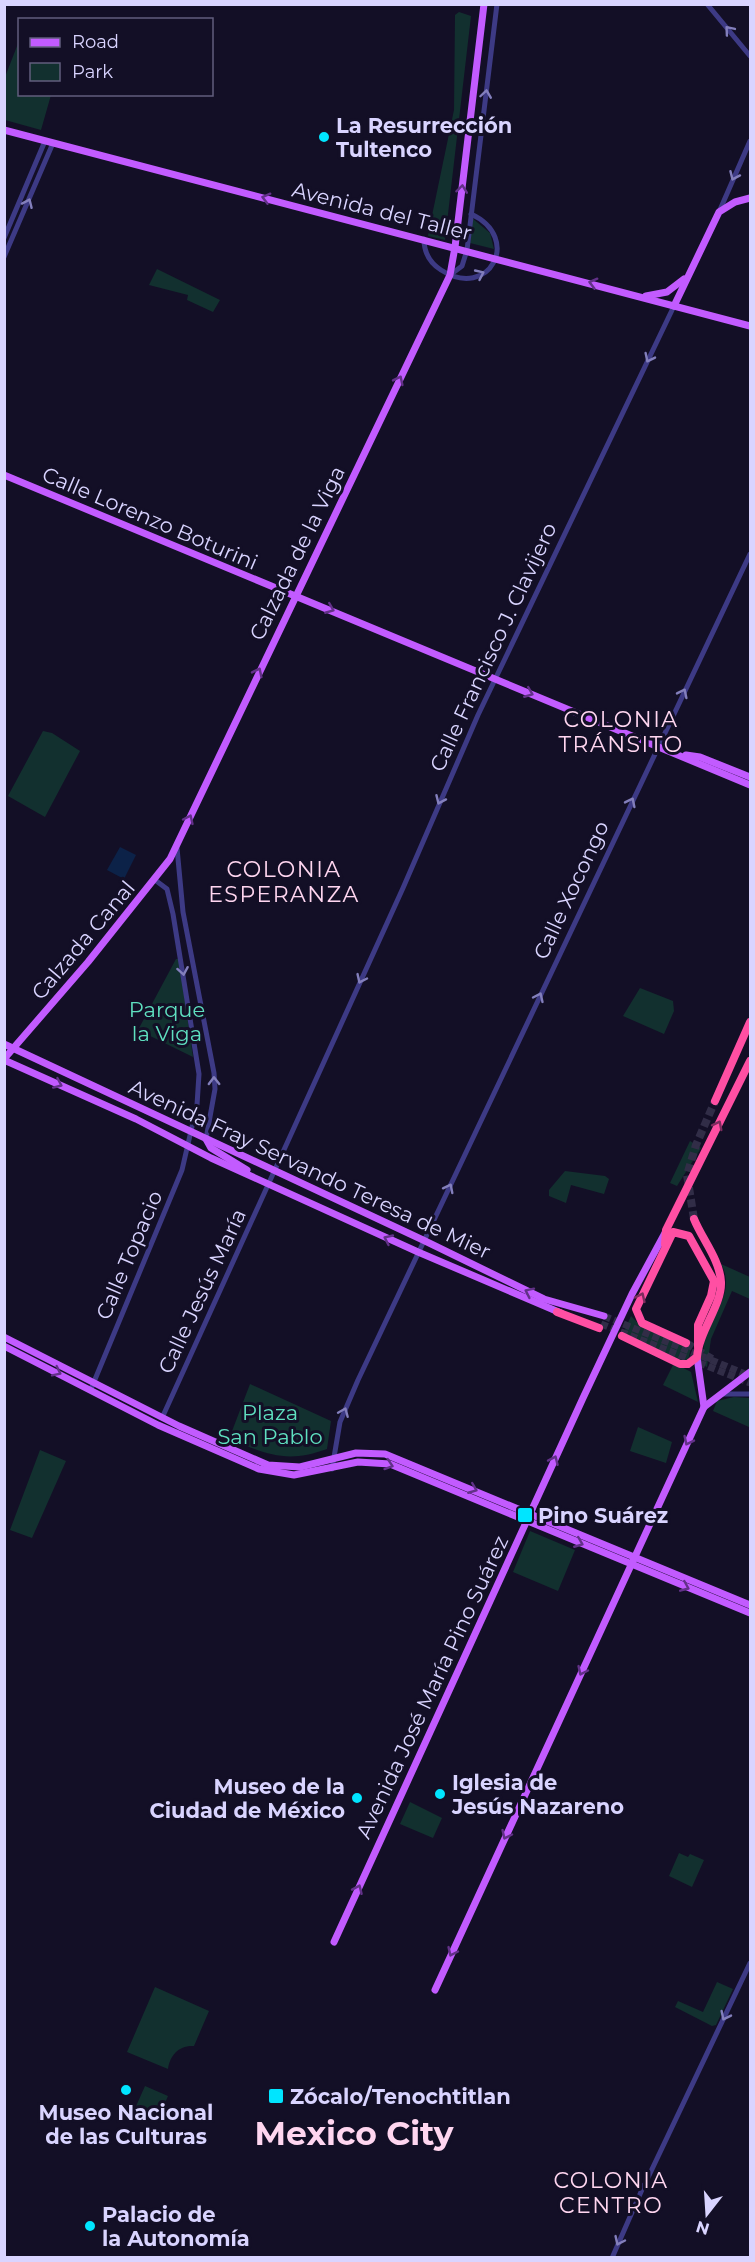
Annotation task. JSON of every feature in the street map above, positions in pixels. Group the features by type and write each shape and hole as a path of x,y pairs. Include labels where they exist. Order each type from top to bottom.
{"highway":[{"path":"715,1101 750,1022"},
{"path":"665,1249 666,1230 750,1061"},
{"path":"622,1336 662,1353 680,1364 688,1364 697,1352 722,1284 719,1269 694,1219"},
{"path":"686,1343 642,1323 637,1316 637,1305 673,1232 685,1233 712,1273 714,1289 698,1325 697,1352"},
{"path":"557,1312 600,1326"}],"main road":[{"name":"Calzada de la Viga","path":"155,880 177,847 450,275 484,4"},
{"name":"Avenida del Taller","path":"4,130 497,257 750,326"},
{"path":"718,212 735,202 750,198"},
{"name":"Calle Francisco J. Clavijero","path":"674,306 718,212"},
{"path":"638,295 667,292 678,286 689,273"},
{"name":"Calle Lorenzo Boturini","path":"4,475 683,755 750,785"},
{"name":"Calle Lorenzo Boturini","path":"683,755 700,756 750,777"},
{"name":"Calzada Canal","path":"4,1060 155,880"},
{"name":"Avenida Fray Servando Teresa de Mier","path":"4,1044 544,1299 604,1316"},
{"name":"Avenida Fray Servando Teresa de Mier","path":"4,1060 136,1119 188,1147 417,1252 557,1312"},
{"path":"206,1139 211,1148 269,1184"},
{"name":"Avenida José María Pino Suárez","path":"334,1942 606,1348 666,1230"},
{"path":"4,1337 94,1381 192,1440 266,1472 294,1475 332,1469 358,1461 384,1463 527,1521 750,1605"},
{"path":"4,1346 160,1421 178,1426 275,1466 300,1467 363,1453 385,1454 530,1513 750,1613"},
{"path":"697,1352 704,1407"},
{"path":"435,1990 704,1407 750,1372"},
{"path":"178,1426 192,1440"}],"street":[{"name":"Calzada de la Viga","path":"450,275 462,266 467,250 497,4"},
{"path":"707,4 750,56"},
{"path":"4,238 45,141"},
{"name":"Calle Francisco J. Clavijero","path":"718,212 750,141"},
{"path":"4,257 53,143"},
{"path":"424,239 424,246 431,261 450,275 467,279 482,275 497,257 496,239 491,230 471,214"},
{"name":"Calle Francisco J. Clavijero","path":"275,1172 495,678 674,306"},
{"name":"Calle Xocongo","path":"332,1469 340,1422 417,1252 750,554"},
{"name":"Calzada de la Viga","path":"177,847 177,870 183,912 214,1073 206,1139"},
{"path":"155,880 167,889 173,914 199,1074 191,1131"},
{"name":"Calle Topacio","path":"91,1389 175,1188 191,1131"},
{"name":"Calle Jesús María","path":"160,1421 275,1172"},
{"path":"721,1394 750,1394"},
{"path":"612,2258 750,1963"}],"green space":[{"path":"459,12 471,16 445,240 428,236 454,110 455,15"},
{"path":"18,44 18,96 51,96 41,130 5,120 5,77"},
{"path":"472,218 490,233 494,249 470,243"},
{"path":"157,269 220,300 213,312 187,300 188,295 149,285"},
{"path":"43,731 52,733 80,751 45,817 8,796"},
{"name":"Parque la Viga","path":"176,959 179,959 193,1057 138,1030"},
{"path":"640,988 673,1001 674,1011 664,1034 623,1016"},
{"path":"690,1141 701,1148 677,1186 670,1183"},
{"path":"565,1171 605,1176 609,1179 604,1194 571,1185 566,1203 549,1196 549,1190"},
{"path":"721,1264 750,1277 750,1299 732,1291 711,1339 707,1367 705,1366 704,1343 721,1304 726,1284"},
{"path":"631,1316 641,1326 691,1348 688,1360 677,1359 623,1334"},
{"path":"674,1363 691,1372 698,1402 663,1385"},
{"name":"Plaza San Pablo","path":"250,1384 331,1421 327,1449 300,1456 277,1455 229,1439"},
{"path":"734,1397 750,1398 749,1427 713,1411 717,1401"},
{"path":"638,1427 672,1442 666,1463 630,1451"},
{"path":"40,1450 66,1461 32,1538 10,1530"},
{"path":"530,1531 575,1550 558,1591 513,1572"},
{"path":"410,1802 442,1818 433,1838 400,1824"},
{"path":"679,1853 688,1857 690,1854 704,1860 692,1887 669,1876"},
{"path":"717,1982 733,1989 716,2025 712,2026 675,2007 678,2001 703,2012"},
{"path":"155,1987 209,2011 194,2046 184,2047 176,2052 168,2069 127,2052"},
{"path":"145,2086 168,2096 156,2123 133,2113"}],"water":[{"path":"120,847 136,855 124,879 107,870"}],"tunnel":[{"path":"694,1219 687,1175 696,1145 715,1101"},
{"path":"604,1316 750,1376"},
{"path":"601,1324 750,1383"},
{"path":"686,1343 712,1359"}],"place":[{"name":"La Resurrección Tultenco","path":"324,137"},
{"name":"Pino Suárez","path":"525,1515"},
{"name":"Iglesia de Jesús Nazareno","path":"440,1794"},
{"name":"Museo de la Ciudad de México","path":"357,1798"},
{"name":"Museo Nacional de las Culturas","path":"126,2090"},
{"name":"Zócalo/Tenochtitlan","path":"276,2096"},
{"name":"Palacio de la Autonomía","path":"90,2226"}],"district":[{"name":"COLONIA TRÁNSITO","path":"621,732"},
{"name":"COLONIA ESPERANZA","path":"284,882"},
{"name":"Mexico City","path":"354,2133"},
{"name":"COLONIA CENTRO","path":"611,2192"}]}
